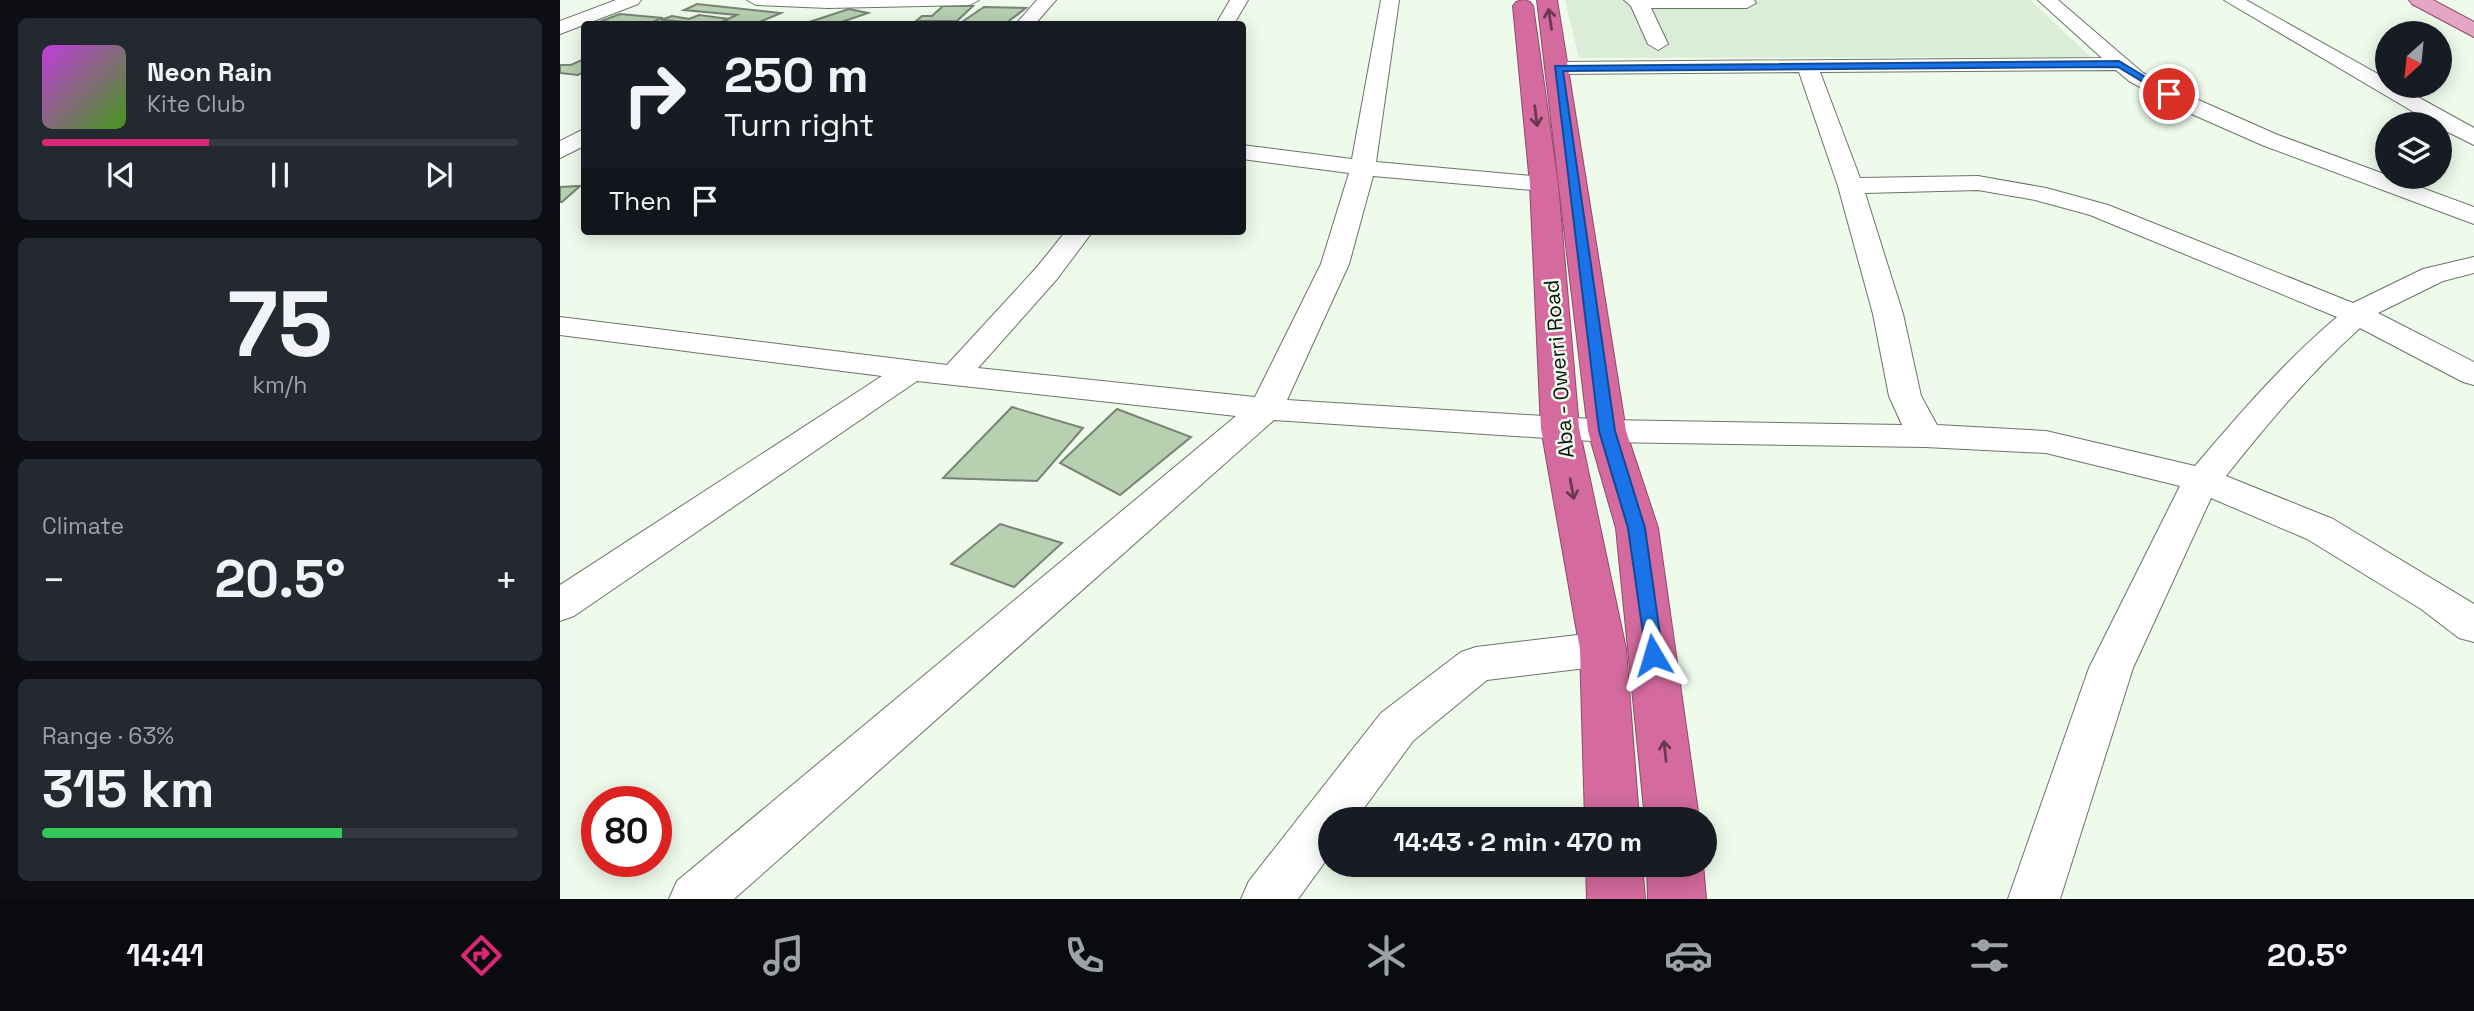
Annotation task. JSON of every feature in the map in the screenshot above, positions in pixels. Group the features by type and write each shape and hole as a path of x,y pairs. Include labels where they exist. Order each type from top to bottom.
{"highway":[{"name":"Aba - Owerri Road","path":"1522,0 1544,184 1560,428 1603,649 1611,807"},
{"path":"1547,0 1607,431 1637,528 1671,807"},
{"path":"1615,877 1616,899"},
{"path":"1676,877 1677,899"}],"main road":[{"path":"2419,0 2474,31"},
{"path":"2438,0 2474,19"}],"street":[{"path":"560,28 632,0"},
{"path":"756,0 970,0"},
{"path":"1028,21 1047,0"},
{"path":"1228,21 1239,0"},
{"path":"695,899 1266,409 1335,264 1363,168 1390,0"},
{"path":"2047,0 2119,64 2156,87 2245,130 2474,216"},
{"path":"2233,0 2474,138"},
{"path":"797,19 830,1"},
{"path":"1658,44 1636,1 1746,3"},
{"path":"1558,68 2119,64"},
{"path":"1807,66 1850,186 1888,314 1905,396 1925,436"},
{"path":"1246,153 1363,168 1544,184"},
{"path":"1850,186 1978,183 2037,193 2099,210 2358,315 2474,375"},
{"path":"956,374 1047,273 1077,235"},
{"path":"2034,899 2111,668 2203,480 2261,408 2309,357 2365,308 2432,275 2474,265"},
{"path":"560,326 827,358 911,371 1266,409 1607,431 1925,436 2046,442 2203,480 2320,529 2435,598 2474,626"},
{"path":"560,605 911,371"},
{"path":"1267,899 1397,727 1476,664 1603,649"}],"shaded area":[{"path":"1565,0 2030,0 2091,57 1579,58"}],"building":[{"path":"697,4 781,13 762,21 723,21 737,15 684,10"},
{"path":"943,6 973,6 957,21 916,21 922,16 932,16"},
{"path":"984,7 1026,8 1009,21 963,21"},
{"path":"849,9 868,13 845,21 812,21"},
{"path":"620,14 663,18 655,21 602,21"},
{"path":"699,15 729,19 661,20 672,16 689,19"},
{"path":"581,60 581,74 560,73 560,65 571,65"},
{"path":"580,186 562,202 560,202 560,187"},
{"path":"1012,407 1083,428 1037,481 943,478"},
{"path":"1117,409 1191,437 1120,495 1060,463"},
{"path":"1000,524 1062,543 1014,587 951,564"}],"route":[{"path":"1653,655 1637,528 1607,431 1558,68 2119,64 2169,94"}]}
